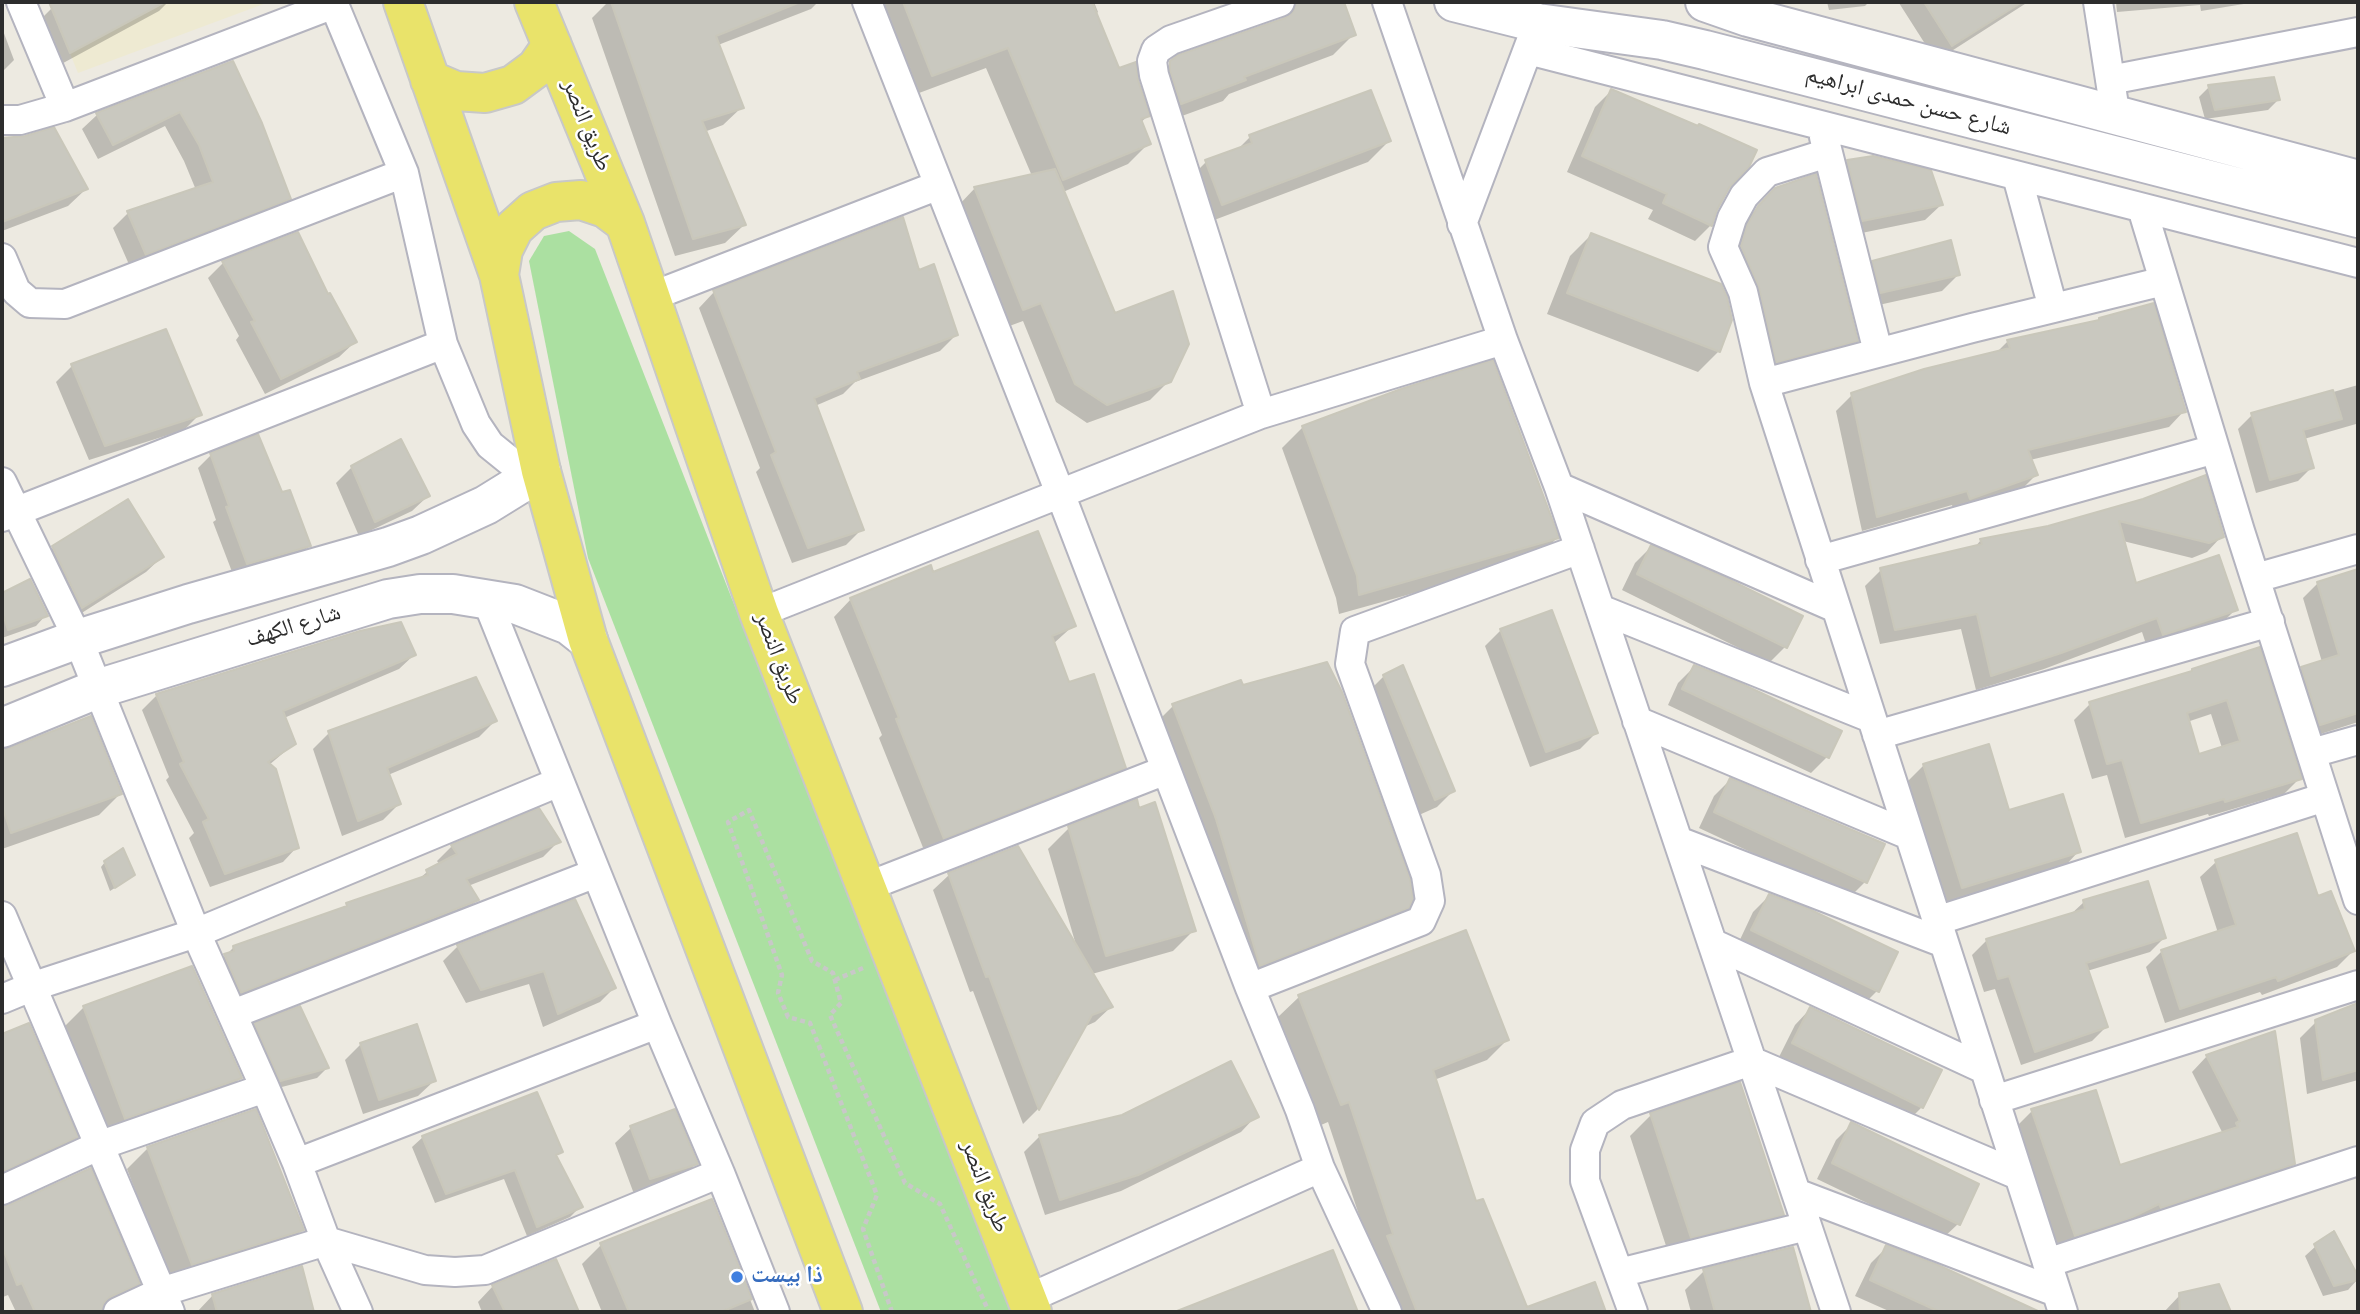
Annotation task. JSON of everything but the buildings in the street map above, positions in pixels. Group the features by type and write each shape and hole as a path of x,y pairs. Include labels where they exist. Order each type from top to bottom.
{"main road":[{"path":"403,2 499,275 541,470 588,640 843,1312"},
{"name":"طريق النصر","path":"534,2 625,223 759,613 1029,1306"},
{"name":"شارع حسن حمدى ابراهيم","path":"1454,2 1533,36 1662,40 2358,218"},
{"name":"شارع حسن حمدى ابراهيم","path":"1705,2 1761,20 2113,98 2358,180"},
{"path":"430,80 456,91 485,93 513,85 536,68 552,45"},
{"path":"499,275 503,250 514,228 533,211 556,202 581,200 605,208 625,223"},
{"path":"2,667 78,639 421,535 486,505 541,470"},
{"name":"شارع الكهف","path":"2,727 97,689 388,599 419,594 486,598 543,613 569,625 588,640"}],"street":[{"path":"21,2 65,107"},
{"path":"867,2 1320,1168 1387,1312"},
{"path":"1261,414 1158,88 1152,61 1156,50 1171,40 1280,2"},
{"path":"1387,2 1503,340 1559,487 1807,1226 1841,1309"},
{"path":"2098,2 2113,98 2358,32"},
{"path":"2,120 20,120 65,107 334,3 404,173 443,344 476,424 490,445 511,462 541,470"},
{"path":"1462,224 1533,36 1821,125 2358,264"},
{"path":"1821,125 1878,352"},
{"path":"1828,153 1767,172 1744,196 1732,218 1723,247 1743,292 1764,383 2059,1302"},
{"path":"2,258 16,291 30,303 65,304 404,173"},
{"path":"2017,176 2053,308"},
{"path":"650,296 939,185"},
{"path":"2142,208 2239,531 2358,900"},
{"path":"1764,383 2164,281"},
{"path":"759,613 1261,414 1503,340"},
{"path":"8,514 443,344"},
{"path":"1821,560 2215,449"},
{"path":"2,482 8,514 78,639 196,933 265,1088 326,1241 358,1312"},
{"path":"1559,487 1836,608"},
{"path":"1250,988 1421,921 1430,901 1426,875 1350,664 1355,632 1580,549"},
{"path":"2256,578 2358,549"},
{"path":"486,598 657,1024 720,1173 770,1311"},
{"path":"1600,609 1874,726 2270,622"},
{"path":"1637,721 1909,835"},
{"path":"2312,753 2358,740"},
{"path":"866,887 1166,771"},
{"path":"2,999 196,933 559,782"},
{"path":"1678,841 1940,932 2326,797"},
{"path":"233,1014 596,873"},
{"path":"2,916 165,1302"},
{"path":"1712,943 1984,1069"},
{"path":"1994,1100 2358,985"},
{"path":"297,1163 657,1024"},
{"path":"1633,1312 1585,1181 1585,1150 1595,1123 1622,1105 1751,1061 2018,1175"},
{"path":"2,1190 98,1146 265,1088"},
{"path":"2047,1262 2358,1161"},
{"path":"1029,1306 1320,1168"},
{"path":"118,1312 165,1302 326,1241 425,1270 455,1272 485,1269 720,1173"},
{"path":"1796,1193 2059,1302"},
{"path":"1619,1273 1807,1226"}],"path":[{"path":"892,1312 863,1229 877,1195 810,1023 788,1017 778,993 782,975 728,822 749,810 812,961 833,973 841,1003 830,1016 905,1183 940,1204 989,1312"}],"shaded area":[{"path":"49,2 269,2 78,73"}],"green space":[{"path":"569,231 595,249 1011,1312 881,1312 588,558 529,261 544,236"}],"place":[{"name":"ذا بيست","path":"737,1277"}]}
